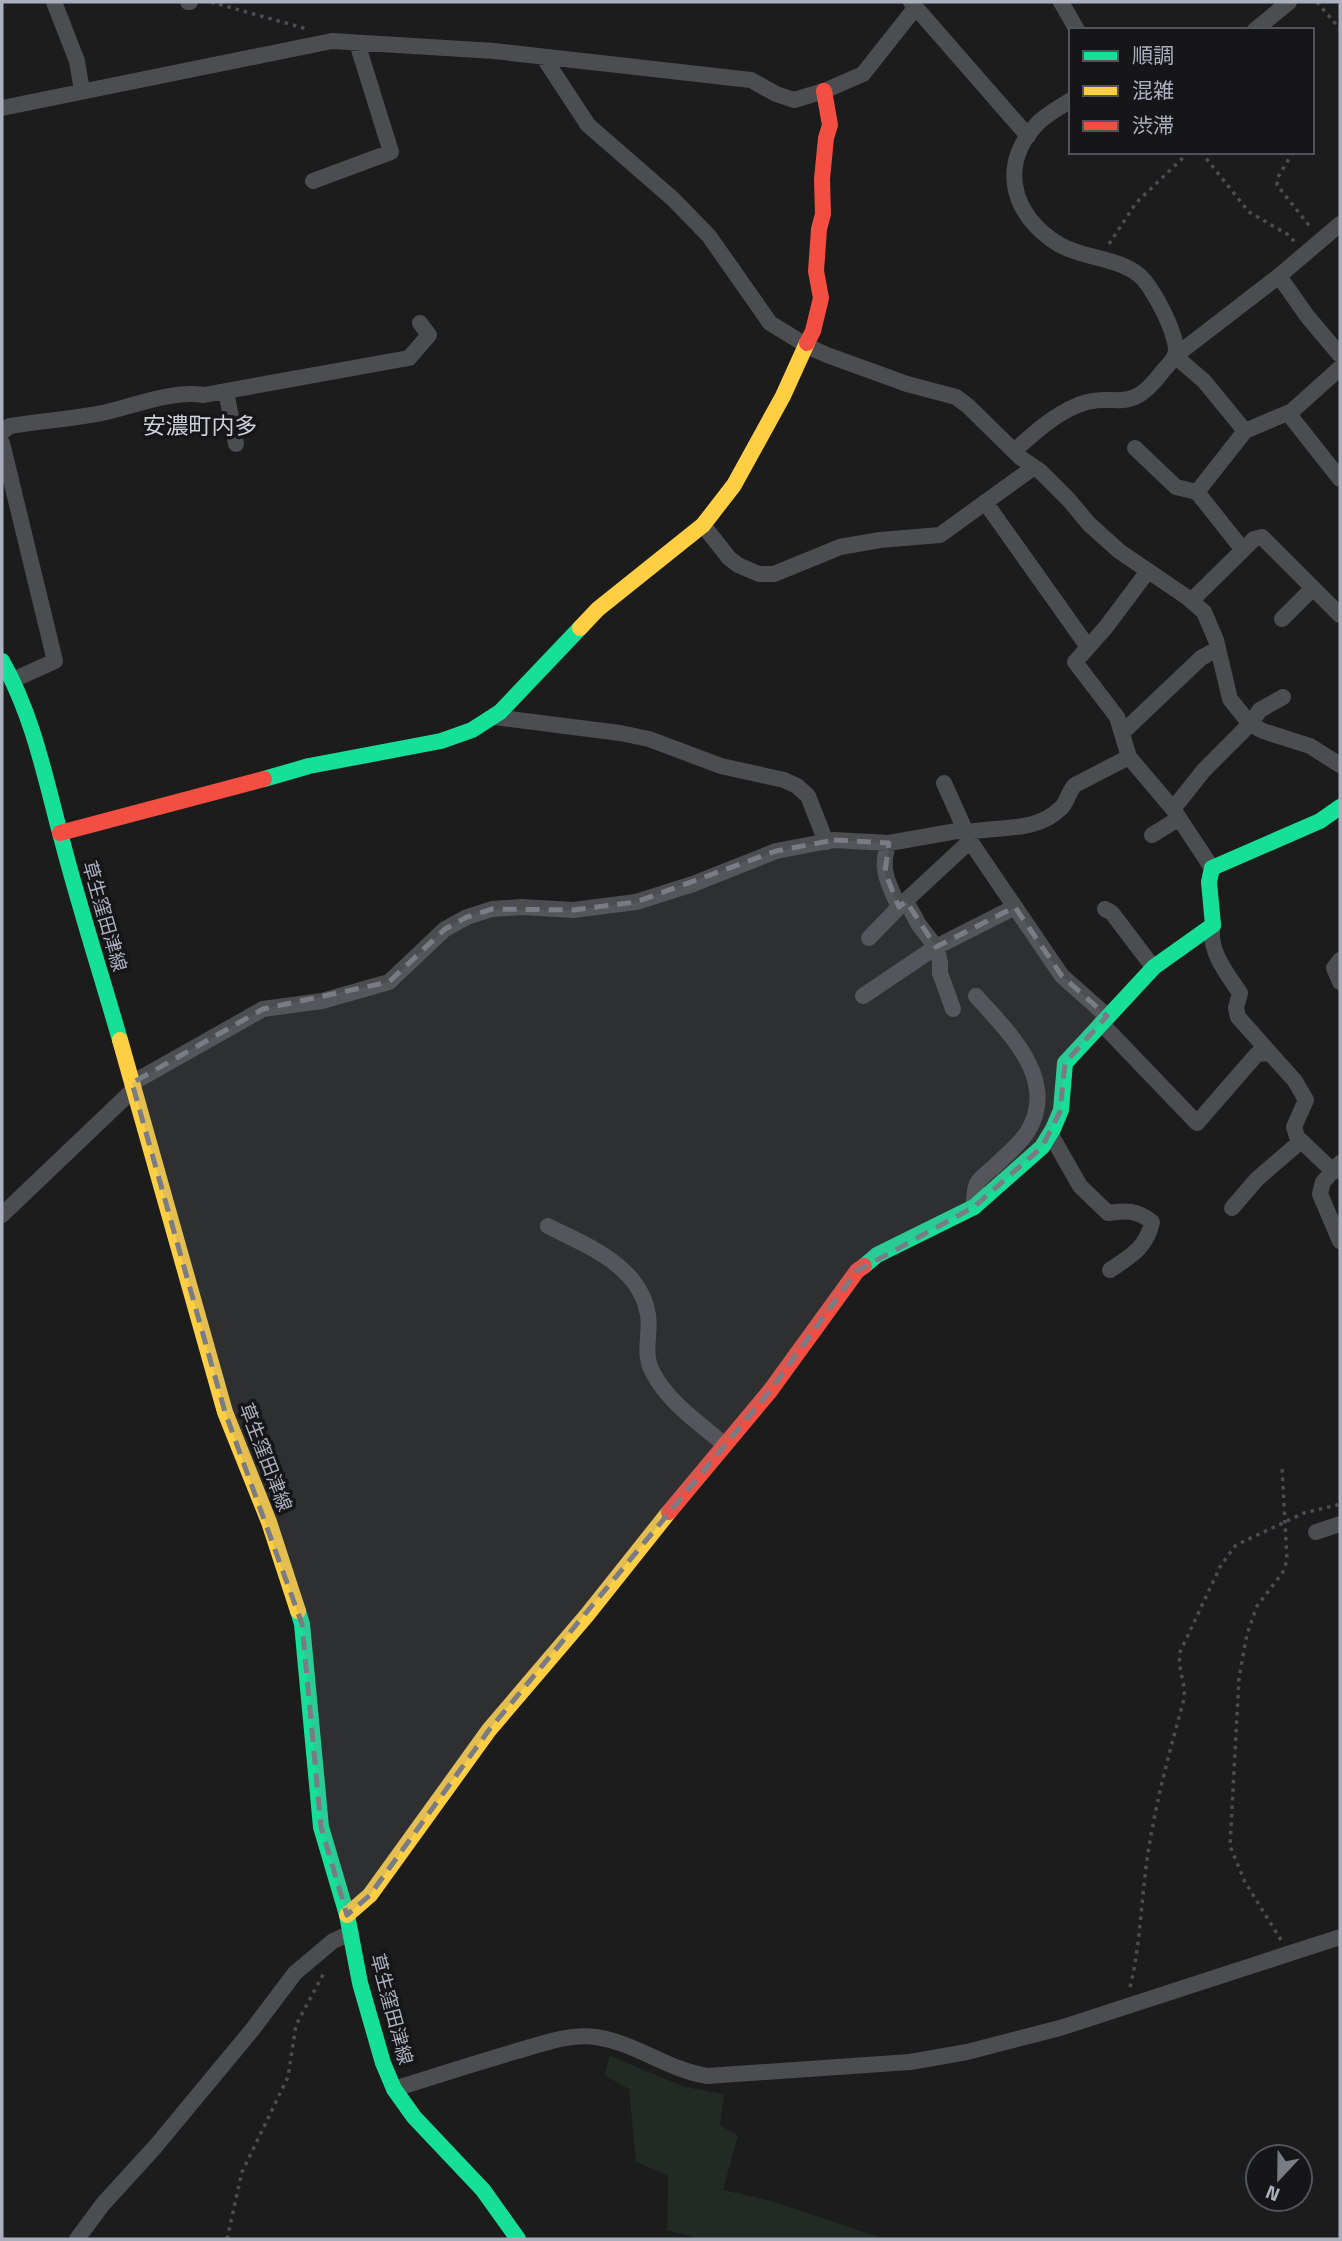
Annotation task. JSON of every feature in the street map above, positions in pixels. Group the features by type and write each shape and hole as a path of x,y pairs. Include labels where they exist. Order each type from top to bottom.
{"street":[{"path":"54,2 77,61 82,91"},
{"path":"1061,2 1076,28"},
{"path":"1257,28 1289,2"},
{"path":"2,108 332,41 494,51 751,80 776,94 794,100 824,91 863,74 914,4 1028,136"},
{"path":"313,181 391,152 356,43"},
{"path":"544,58 588,125 673,200 709,236 770,323 807,346 907,384 956,397 1069,500 1089,524 1119,551 1204,612 1216,640 1230,699 1251,724 1263,732 1310,746 1340,765"},
{"path":"60,833 203,797 282,773 465,734 494,718 597,609 704,525 734,485 783,397 813,331 821,298 817,271 818,250 826,138 830,125 824,91"},
{"path":"1069,101 1040,121 1020,151 1015,173 1015,190 1022,212 1036,227 1061,246 1124,265 1142,277 1158,302 1176,342 1175,356"},
{"path":"1014,451 1050,419 1078,405 1089,402 1123,402 1136,398 1155,382 1175,356 1279,276 1340,224"},
{"path":"1279,276 1307,316 1340,355"},
{"path":"2,432 10,426 101,413 164,398 226,391 409,358 429,335 420,323"},
{"path":"1175,356 1204,381 1245,431"},
{"path":"1197,492 1245,431 1288,413 1338,374"},
{"path":"226,391 236,444"},
{"path":"1288,413 1340,480"},
{"path":"2,443 55,661 13,680"},
{"path":"1135,448 1176,487 1197,492 1243,550"},
{"path":"704,525 729,558 738,565 759,574 774,574 840,547 880,540 940,535 1034,467"},
{"path":"985,502 1088,647"},
{"path":"1191,601 1254,539 1262,537 1340,615"},
{"path":"1148,571 1075,662 1116,717 1129,757 1176,814 1212,868"},
{"path":"1282,620 1313,587"},
{"path":"1122,733 1201,657 1217,649"},
{"name":"草生窪田津線","path":"2,662 13,680 37,744 226,1412 270,1522 302,1624 321,1827 347,1915 369,2016 383,2063 394,2089 425,2131 483,2190 518,2239"},
{"path":"1152,835 1176,814 1204,770 1251,724 1260,710 1283,697"},
{"path":"494,718 594,728 639,737 721,766 784,780 797,786 808,796 826,842"},
{"path":"869,938 969,837 1016,829 1052,816 1064,806 1070,790 1075,785 1129,757"},
{"path":"944,783 969,837 1062,976 1197,1123 1257,1054 1270,1053"},
{"path":"1340,807 1320,821 1212,868 1207,880 1214,947 1224,969 1240,993 1236,1008 1238,1017 1295,1081 1306,1100 1294,1126 1297,1137 1337,1167 1324,1182 1320,1194 1340,1241"},
{"path":"2,1215 133,1086 263,1009 323,1001 389,982 445,929 467,917 492,909 522,907 573,910 636,902 693,884 776,850 826,842 889,843 957,831 969,837"},
{"path":"889,843 883,858 885,872 902,904 936,947 940,974 953,1009"},
{"path":"863,996 936,947 1015,907"},
{"path":"1105,909 1112,913 1153,967"},
{"path":"347,1915 370,1895 489,1730 770,1391 857,1270 877,1255 974,1207 1042,1147 1051,1135 1060,1112 1063,1096 1061,1075 1065,1063 1153,967 1213,925"},
{"path":"1340,960 1334,968 1340,982"},
{"path":"974,1207 977,1181 991,1170 1028,1130 1039,1099 1039,1089 1017,1042 976,996"},
{"path":"1051,1135 1080,1186 1108,1213 1125,1210 1141,1213 1152,1222 1150,1234 1142,1247 1110,1270"},
{"path":"1231,1208 1257,1179 1301,1141"},
{"path":"548,1226 607,1256 624,1269 641,1291 648,1315 646,1356 652,1371 672,1399 725,1445"},
{"path":"1316,1532 1340,1524"},
{"path":"77,2239 103,2204 155,2147 252,2030 295,1973 333,1941 351,1933"},
{"path":"394,2089 506,2054 572,2038 594,2037 622,2043 685,2071 707,2076 909,2062 967,2052 1060,2028 1340,1937"}],"path":[{"path":"211,2 308,29 332,41"},
{"path":"1317,2 1340,29"},
{"path":"1102,259 1108,245 1136,204 1187,154"},
{"path":"1203,154 1249,212 1287,234 1306,254"},
{"path":"1292,154 1278,177 1277,185 1320,241"},
{"path":"1282,1468 1287,1560 1283,1572 1257,1606 1247,1634 1239,1678 1230,1846 1245,1882 1290,1954"},
{"path":"1127,2006 1142,1925 1148,1854 1162,1782 1184,1699 1185,1688 1178,1665 1180,1652 1221,1565 1236,1545 1304,1513 1337,1505 1340,1499"},
{"path":"227,2239 242,2172 288,2077 296,2025 325,1971"}],"highlighted area":[{"path":"834,840 889,843 885,872 899,907 906,901 936,947 1015,907 1062,976 1107,1016 1065,1063 1060,1112 1042,1147 974,1207 857,1271 770,1391 489,1730 370,1895 347,1915 321,1827 302,1624 225,1412 132,1083 263,1009 389,982 445,929 467,917 492,909 573,910 636,902 776,851"}],"shaded area":[{"path":"610,2056 685,2087 724,2094 720,2125 738,2136 723,2190 772,2201 884,2239 701,2239 667,2230 668,2176 636,2162 629,2089 604,2075"}],"traffic: fast":[{"path":"264,779 309,766 441,741 472,730 500,712 580,628"},
{"path":"2,661 31,727 76,893 120,1040"},
{"path":"864,1266 877,1255 974,1207 1042,1147 1061,1110 1065,1063 1154,967 1213,925 1209,882 1212,868 1320,821 1340,807"},
{"path":"298,1611 302,1624 321,1827 347,1915 360,1983 383,2063 394,2089 414,2117 483,2190 518,2239"}],"traffic: slow":[{"path":"580,628 598,609 703,525 734,485 783,396 807,343"},
{"path":"120,1040 225,1412 269,1522 298,1611"},
{"path":"347,1915 370,1895 489,1730 587,1615 669,1512"}],"traffic: jam":[{"path":"807,343 813,331 821,298 816,271 819,229 823,214 822,179 830,125 824,91"},
{"path":"60,833 264,779"},
{"path":"669,1512 770,1391 857,1271 864,1266"}],"district":[{"name":"安濃町内多","path":"200,426"}]}
